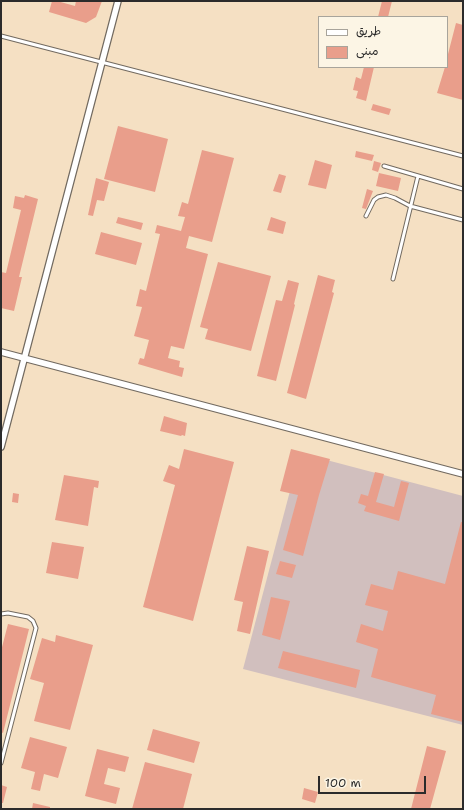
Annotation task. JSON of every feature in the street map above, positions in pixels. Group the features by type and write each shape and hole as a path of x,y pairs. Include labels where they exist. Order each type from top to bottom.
{"street":[{"path":"1,447 118,1"},
{"path":"1,352 463,474"}],"lane":[{"path":"1,36 463,156"},
{"path":"384,166 463,189"},
{"path":"393,280 418,176"},
{"path":"366,216 374,200 382,196 390,196 410,206 463,220"},
{"path":"1,614 8,613 28,618 33,621 36,628 1,763"}],"shaded area":[{"path":"300,453 463,496 463,725 243,669"}],"building":[{"path":"52,1 75,6 76,1 102,1 96,17 86,23 49,12"},
{"path":"382,1 392,1 388,16 378,16"},
{"path":"456,23 463,25 463,100 437,93 445,68 448,68 448,54"},
{"path":"364,68 374,68 366,101 356,98 358,91 353,90 356,77 361,79"},
{"path":"373,104 391,109 389,115 371,110"},
{"path":"118,126 168,139 155,192 104,179"},
{"path":"202,150 234,158 212,242 189,236 186,248 208,254 184,349 171,346 168,358 180,361 179,367 184,368 182,377 138,364 140,358 144,359 149,340 134,336 142,307 136,306 140,289 146,291 160,234 155,233 157,225 181,231 185,217 178,216 182,202 188,204"},
{"path":"356,151 374,155 372,161 355,157"},
{"path":"315,160 332,165 326,189 308,185"},
{"path":"374,161 381,163 378,172 372,170"},
{"path":"379,173 401,178 398,191 376,186"},
{"path":"279,174 286,176 281,193 273,191"},
{"path":"96,178 109,182 104,201 97,200 93,216 88,215"},
{"path":"367,189 373,191 366,209 362,208"},
{"path":"25,195 38,199 19,277 22,277 14,311 1,308 1,272 6,273 21,210 13,208 15,196 24,198"},
{"path":"118,217 143,223 141,230 116,223"},
{"path":"271,217 286,222 283,234 267,230"},
{"path":"101,232 142,243 136,265 95,254"},
{"path":"218,262 271,276 251,351 205,339 208,329 200,327"},
{"path":"318,275 335,280 332,292 334,293 306,399 287,393"},
{"path":"288,280 299,283 276,381 257,376 276,300 282,301"},
{"path":"164,416 187,423 185,436 160,431"},
{"path":"184,449 234,462 193,621 143,607 175,485 163,481 169,465 179,469"},
{"path":"291,449 330,459 303,556 283,550 298,495 280,491"},
{"path":"375,472 384,474 376,502 394,507 401,481 409,483 399,521 364,511 366,506 358,503 361,494 368,496"},
{"path":"64,475 99,481 98,488 94,487 88,526 55,520"},
{"path":"13,493 19,494 18,503 12,502"},
{"path":"461,522 463,522 463,722 431,714 436,695 371,677 378,649 356,642 361,624 383,631 388,611 365,605 371,584 393,590 398,571 445,584"},
{"path":"52,542 84,547 78,579 46,573"},
{"path":"247,546 269,551 250,634 237,631 243,602 234,600"},
{"path":"280,561 296,565 292,578 276,574"},
{"path":"271,597 290,601 280,640 262,635"},
{"path":"8,624 29,629 3,733 1,732 1,651"},
{"path":"56,635 93,645 70,730 34,721 44,683 30,679 42,638 55,642"},
{"path":"283,651 360,670 356,688 278,668"},
{"path":"153,729 200,742 194,763 147,750"},
{"path":"30,737 67,747 58,778 44,774 40,791 31,789 35,772 21,768"},
{"path":"427,746 446,751 430,809 411,809"},
{"path":"97,749 129,757 125,772 108,768 104,784 120,788 116,804 85,796"},
{"path":"145,762 192,774 183,809 132,809"},
{"path":"1,785 7,787 3,803 1,803"},
{"path":"304,788 318,792 315,803 302,799"},
{"path":"33,803 50,807 50,809 32,809"}]}
